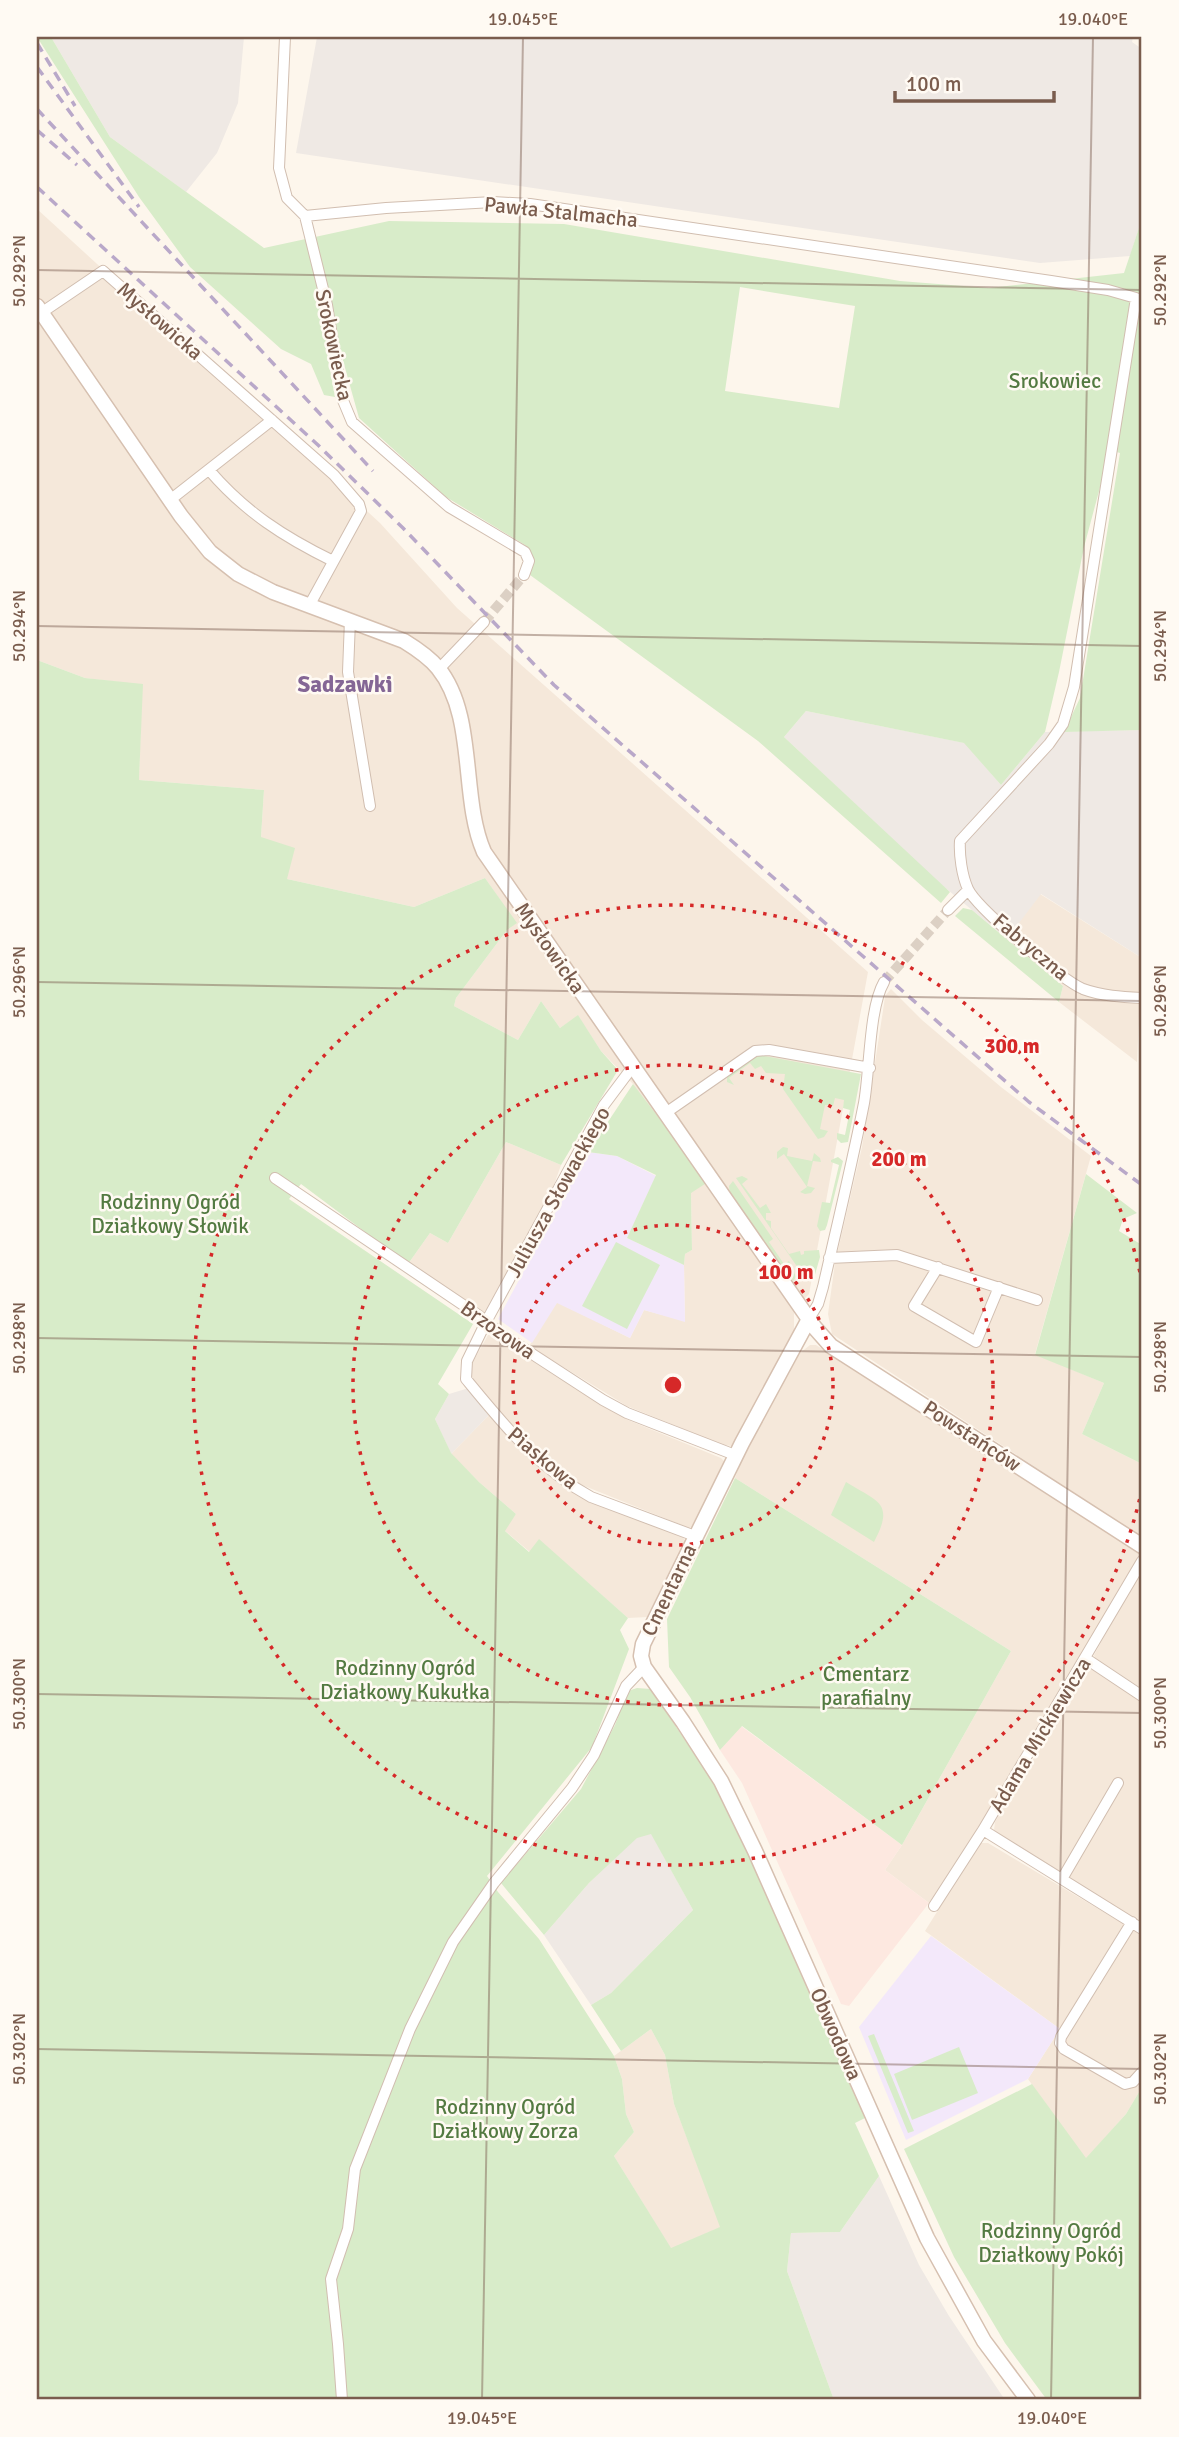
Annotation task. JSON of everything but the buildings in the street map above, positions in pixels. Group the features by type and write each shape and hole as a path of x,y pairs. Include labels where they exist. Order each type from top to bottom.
{"street":[{"name":"Srokowiecka","path":"285,37 279,168 287,198 305,216 327,304 342,398 352,422 449,507 525,552 530,561 524,575"},
{"name":"Pawła Stalmacha","path":"305,216 493,202 587,211 1108,290 1136,298 1074,687 1063,724 1049,744 960,841 959,852 968,890"},
{"name":"Mysłowicka","path":"309,606 360,511 359,504 334,475 103,271 39,309 199,540 228,567 273,592 309,606 350,620 404,641 429,658 439,669 448,683 458,713 475,826 484,852 809,1319"},
{"path":"170,500 272,420"},
{"path":"209,470 242,503 290,540 333,561"},
{"path":"350,620 348,671 370,806"},
{"path":"439,669 484,622"},
{"path":"948,910 968,890"},
{"name":"Fabryczna","path":"968,890 1030,950 1081,988 1100,994 1142,998"},
{"path":"809,1319 818,1304 829,1258 870,1068 875,1007 878,992 884,982"},
{"path":"667,1112 755,1051 769,1050 870,1068"},
{"name":"Juliusza Słowackiego","path":"486,1322 600,1113 634,1065"},
{"name":"Brzozowa","path":"275,1178 615,1406 735,1455"},
{"path":"829,1258 897,1255 1037,1300"},
{"path":"938,1267 915,1306 976,1342 999,1287"},
{"name":"Cmentarna","path":"341,2400 331,2278 348,2228 355,2169 410,2029 453,1942 494,1883 572,1788 594,1755 626,1686 644,1667 641,1656 643,1644 735,1455 809,1319"},
{"name":"Powstańców","path":"809,1319 831,1346 1142,1546"},
{"name":"Piaskowa","path":"486,1322 467,1361 466,1379 514,1436 576,1489 695,1535"},
{"name":"Adama Mickiewicza","path":"934,1906 983,1830 1142,1562"},
{"path":"1085,1658 1142,1696"},
{"name":"Obwodowa","path":"644,1667 721,1782 755,1851 927,2238 984,2341 1028,2400"},
{"path":"1062,1879 1118,1783"},
{"path":"983,1830 1142,1928"},
{"path":"1132,1922 1061,2037 1060,2043 1064,2049 1125,2084 1133,2082 1142,2072"}],"shaded area":[{"path":"51,37 244,37 238,103 217,153 186,192 110,137"},
{"path":"317,37 1133,37 1132,42 1142,49 1142,219 1130,256 1040,263 296,153"},
{"path":"37,209 380,523 457,608 868,972 809,1294 794,1309 794,1331 738,1440 732,1446 723,1445 627,1406 529,1346 557,1302 630,1338 644,1310 685,1321 685,1254 692,1250 691,1193 633,1084 601,1051 578,1016 560,1028 541,1001 518,1040 454,1006 456,998 507,930 516,923 485,878 414,907 287,879 261,837 264,790 139,780 142,685 85,678 37,660"},
{"path":"806,711 965,743 1001,785 1045,732 1142,730 1142,958 1041,894 1007,939 937,881 784,737"},
{"path":"1040,894 1142,958 1137,1062 1059,1002 1063,986 1006,939"},
{"path":"891,989 922,1020 1001,1087 1091,1156 1035,1354 1104,1383 1082,1434 1142,1464 1142,1537 832,1334 828,1314 835,1263 862,1147 885,996"},
{"path":"506,1142 561,1165 554,1185 485,1315 408,1264 430,1233 448,1243"},
{"path":"588,1152 617,1156 656,1176 627,1238 684,1265 685,1322 644,1310 630,1338 557,1303 532,1343 498,1319"},
{"path":"488,1335 495,1336 628,1420 721,1458 725,1468 692,1527 577,1483 529,1445 509,1426 470,1376 470,1367"},
{"path":"810,1345 816,1345 1139,1551 1140,1555 1042,1725 929,1903 885,1870 902,1845 1011,1651 735,1478 743,1456 800,1353"},
{"path":"469,1388 489,1415 451,1454 435,1419 449,1394"},
{"path":"489,1415 526,1456 555,1479 682,1536 686,1542 647,1617 628,1618 539,1540 530,1552 504,1530 516,1514 451,1454"},
{"path":"1142,1568 1142,1689 1094,1655"},
{"path":"1088,1669 1095,1670 1142,1700 1142,1923 994,1830 995,1822"},
{"path":"741,1726 902,1845 885,1870 929,1903 849,2006 841,2004 742,1783 720,1750"},
{"path":"651,1833 693,1910 611,1993 591,2005 544,1935 589,1883 637,1837"},
{"path":"980,1843 988,1843 1142,1935 1142,2087 1126,2114 1086,2159 1028,2079 1060,2029 925,1931"},
{"path":"931,1936 1060,2029 1028,2079 906,2140 859,2027"},
{"path":"651,2029 665,2055 674,2104 721,2227 671,2249 614,2156 634,2132 626,2114 622,2079 614,2056"},
{"path":"879,2176 919,2265 1005,2400 834,2400 787,2271 791,2233 840,2232"}],"green space":[{"name":"Srokowiec","path":"37,37 51,37 110,137 264,248 389,221 564,224 900,281 989,288 1124,273 1142,219 1142,730 1064,732 1080,698 1120,453 1110,450 1084,547 1045,732 1001,785 964,743 806,711 784,737 950,892 941,903 758,741 530,575 534,560 525,545 446,497 359,418 342,357 327,353 335,397 324,395 311,364 281,349 190,267 139,197","holes":["740,287 855,306 839,408 725,391"]},
{"path":"37,660 85,678 143,684 139,780 264,790 261,837 295,848 287,879 414,907 485,878 517,923 507,930 456,998 454,1006 518,1040 541,1001 560,1028 578,1015 601,1051 618,1070 561,1165 506,1142 448,1243 430,1233 408,1264 301,1184 289,1199 473,1324 438,1384 449,1394 435,1419 451,1453 516,1514 505,1531 529,1552 539,1539 628,1618 620,1630 629,1649 592,1747 487,1876 539,1939 614,2056 622,2079 626,2114 634,2132 614,2156 671,2248 720,2227 674,2104 665,2055 651,2029 621,2051 591,2005 611,1993 693,1910 651,1834 637,1838 589,1883 544,1935 501,1883 581,1789 615,1725 628,1691 637,1688 651,1689 724,1799 865,2118 855,2123 879,2176 840,2232 791,2233 787,2271 834,2400 37,2400"},
{"path":"963,908 972,910 1063,986 1059,1002 955,916"},
{"path":"759,1055 861,1074 848,1142 841,1143 837,1139 837,1133 845,1135 850,1110 843,1108 844,1100 835,1098 833,1106 825,1105 820,1129 828,1131 824,1137 818,1139 783,1089 785,1074 766,1073 761,1066 755,1069 750,1063 729,1078 734,1085 727,1082 727,1076"},
{"path":"633,1084 708,1182 691,1193 692,1250 685,1254 684,1265 627,1238 656,1175 617,1156 588,1152"},
{"path":"783,1147 788,1148 787,1156 812,1161 814,1153 820,1158 821,1162 813,1161 807,1186 815,1188 811,1193 800,1192 807,1187 784,1154 777,1159 777,1152"},
{"path":"838,1157 843,1161 827,1225 825,1230 820,1231 817,1226 822,1202 830,1203 839,1165 831,1160"},
{"path":"1086,1174 1137,1213 1123,1219 1119,1231 1142,1245 1142,1464 1082,1434 1104,1383 1035,1355"},
{"path":"742,1176 748,1179 742,1184 760,1208 766,1204 771,1213 766,1213 766,1220 771,1221 771,1228 789,1254 800,1251 801,1255 804,1251 819,1250 820,1257 814,1278 796,1265 736,1178"},
{"path":"733,1181 773,1239 769,1242 784,1264 789,1261 796,1277 793,1281 730,1194 729,1186"},
{"path":"616,1242 660,1265 627,1329 582,1306"},
{"name":"Cmentarz parafialny","path":"735,1478 1011,1651 902,1845 742,1726 720,1750 690,1697 669,1667 667,1619"},
{"path":"846,1482 880,1504 883,1519 874,1542 831,1515"},
{"path":"874,2034 914,2131 908,2133 868,2036"},
{"path":"959,2047 978,2093 912,2120 894,2074"},
{"name":"Rodzinny Ogród Działkowy Pokój","path":"1032,2084 1086,2158 1126,2114 1142,2087 1142,2400 1047,2400 1005,2343 954,2257 904,2149"}],"tunnel":[{"path":"484,622 524,575"},
{"path":"884,982 948,910"}],"railway":[{"path":"37,43 75,106"},
{"path":"37,67 139,207"},
{"path":"37,109 373,471"},
{"path":"37,130 77,165"},
{"path":"37,187 318,445 403,528 554,685 1029,1102 1142,1185"}],"district":[{"name":"Sadzawki","path":"345,684"}],"park label":[{"name":"Rodzinny Ogród Działkowy Słowik","path":"170,1214"},
{"name":"Rodzinny Ogród Działkowy Kukułka","path":"405,1680"},
{"name":"Rodzinny Ogród Działkowy Zorza","path":"505,2119"}]}
